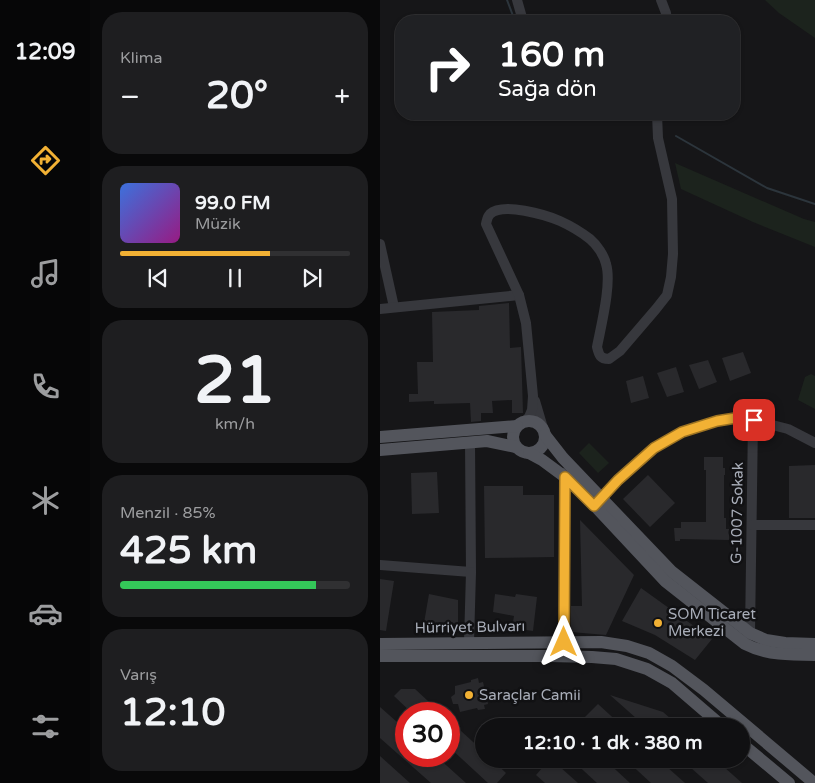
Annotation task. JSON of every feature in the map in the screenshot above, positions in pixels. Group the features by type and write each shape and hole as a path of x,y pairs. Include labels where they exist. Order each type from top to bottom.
{"main road":[{"path":"380,438 521,423 529,420 537,422 598,502"},
{"path":"516,447 512,436 521,423"},
{"path":"529,453 533,453 541,448 545,440 544,432"},
{"path":"380,450 487,441 516,447 529,453 542,460 598,502 747,639 754,649 788,655 815,655"},
{"path":"747,639 815,644"},
{"name":"Hürriyet Bulvarı","path":"380,644 601,642 627,646 649,653 672,666 704,690 814,783"},
{"name":"Hürriyet Bulvarı","path":"380,656 550,656 616,659 647,669 672,683 713,718"},
{"path":"750,750 789,783"}],"street":[{"path":"516,0 520,15"},
{"path":"660,0 666,15"},
{"path":"521,423 529,417 532,410 533,396 526,322 519,295 486,224 487,219 496,210 520,210 558,220 578,230 591,240 600,251 606,264 608,277 597,347 598,355 602,359 609,359 620,351 656,310 667,294 672,277 672,199 658,138 658,120"},
{"path":"380,244 394,308"},
{"path":"380,309 519,295"},
{"path":"533,396 544,432"},
{"path":"598,502 618,480 654,448 682,432 717,421 742,417 788,429 815,442"},
{"name":"G-1007 Sokak","path":"747,639 754,420"},
{"path":"469,642 471,572 470,442"},
{"path":"563,458 565,477 564,642"},
{"path":"752,526 815,525"},
{"path":"380,565 471,572"}],"shaded area":[{"path":"765,0 815,0 815,38 779,13"},
{"path":"675,163 804,219 815,222 815,247 753,222 681,189"},
{"path":"811,374 815,376 815,409 798,400 805,377"},
{"path":"589,443 609,463 598,473 579,453"}],"building":[{"path":"509,303 510,348 521,347 523,413 512,413 512,400 492,401 493,413 481,413 481,421 471,422 470,403 434,404 434,401 409,402 409,394 418,394 417,362 433,362 432,312 479,310 479,306"},
{"path":"743,352 751,373 730,381 722,358"},
{"path":"708,360 717,382 699,389 689,365"},
{"path":"676,367 684,392 667,397 657,373"},
{"path":"643,376 649,398 631,403 626,381"},
{"path":"704,457 723,457 723,468 725,468 724,518 726,518 726,529 729,529 729,540 680,539 680,541 675,541 674,528 681,528 681,522 706,522 706,470 704,470"},
{"path":"815,465 815,518 789,518 789,466"},
{"path":"437,472 439,513 412,514 411,473"},
{"path":"648,475 675,503 650,527 623,499"},
{"path":"484,486 523,486 523,495 554,495 554,557 485,558"},
{"path":"580,520 634,575 606,635 571,632 571,606 582,606"},
{"path":"380,579 394,581 386,631 380,630"},
{"name":"SOM Ticaret Merkezi","path":"641,588 712,639 695,660 655,635 622,621"},
{"path":"429,594 458,600 458,629 424,623"},
{"path":"495,594 515,597 516,594 537,597 533,631 512,628 514,616 493,612"},
{"name":"Saraçlar Camii","path":"478,678 479,683 483,682 488,704 484,705 485,709 478,710 477,708 460,712 460,702 452,702 451,697 455,694 455,686 471,682 471,680"},
{"path":"401,689 415,689 429,702 400,702 394,696"},
{"path":"610,695 663,712 670,718 636,718"},
{"path":"598,704 613,718 584,718"},
{"path":"380,707 395,720 395,751 380,738"},
{"path":"460,730 475,744 475,768 501,768 506,773 497,783 488,783 460,757"},
{"path":"380,756 410,783 380,783"},
{"path":"413,767 448,767 466,783 431,783"},
{"path":"542,768 561,768 578,783 545,783 536,775"},
{"path":"581,768 614,768 630,783 597,783"},
{"path":"635,768 668,768 685,783 651,783"},
{"path":"691,768 725,768 742,783 708,783"}],"waterway":[{"path":"507,0 513,15"},
{"path":"676,136 767,188 815,204"}],"place":[{"name":"SOM Ticaret Merkezi","path":"658,623"},
{"name":"Saraçlar Camii","path":"469,695"}],"route":[{"path":"564,642 565,477 594,506 618,480 654,448 682,432 717,421 742,417 754,420"}]}
